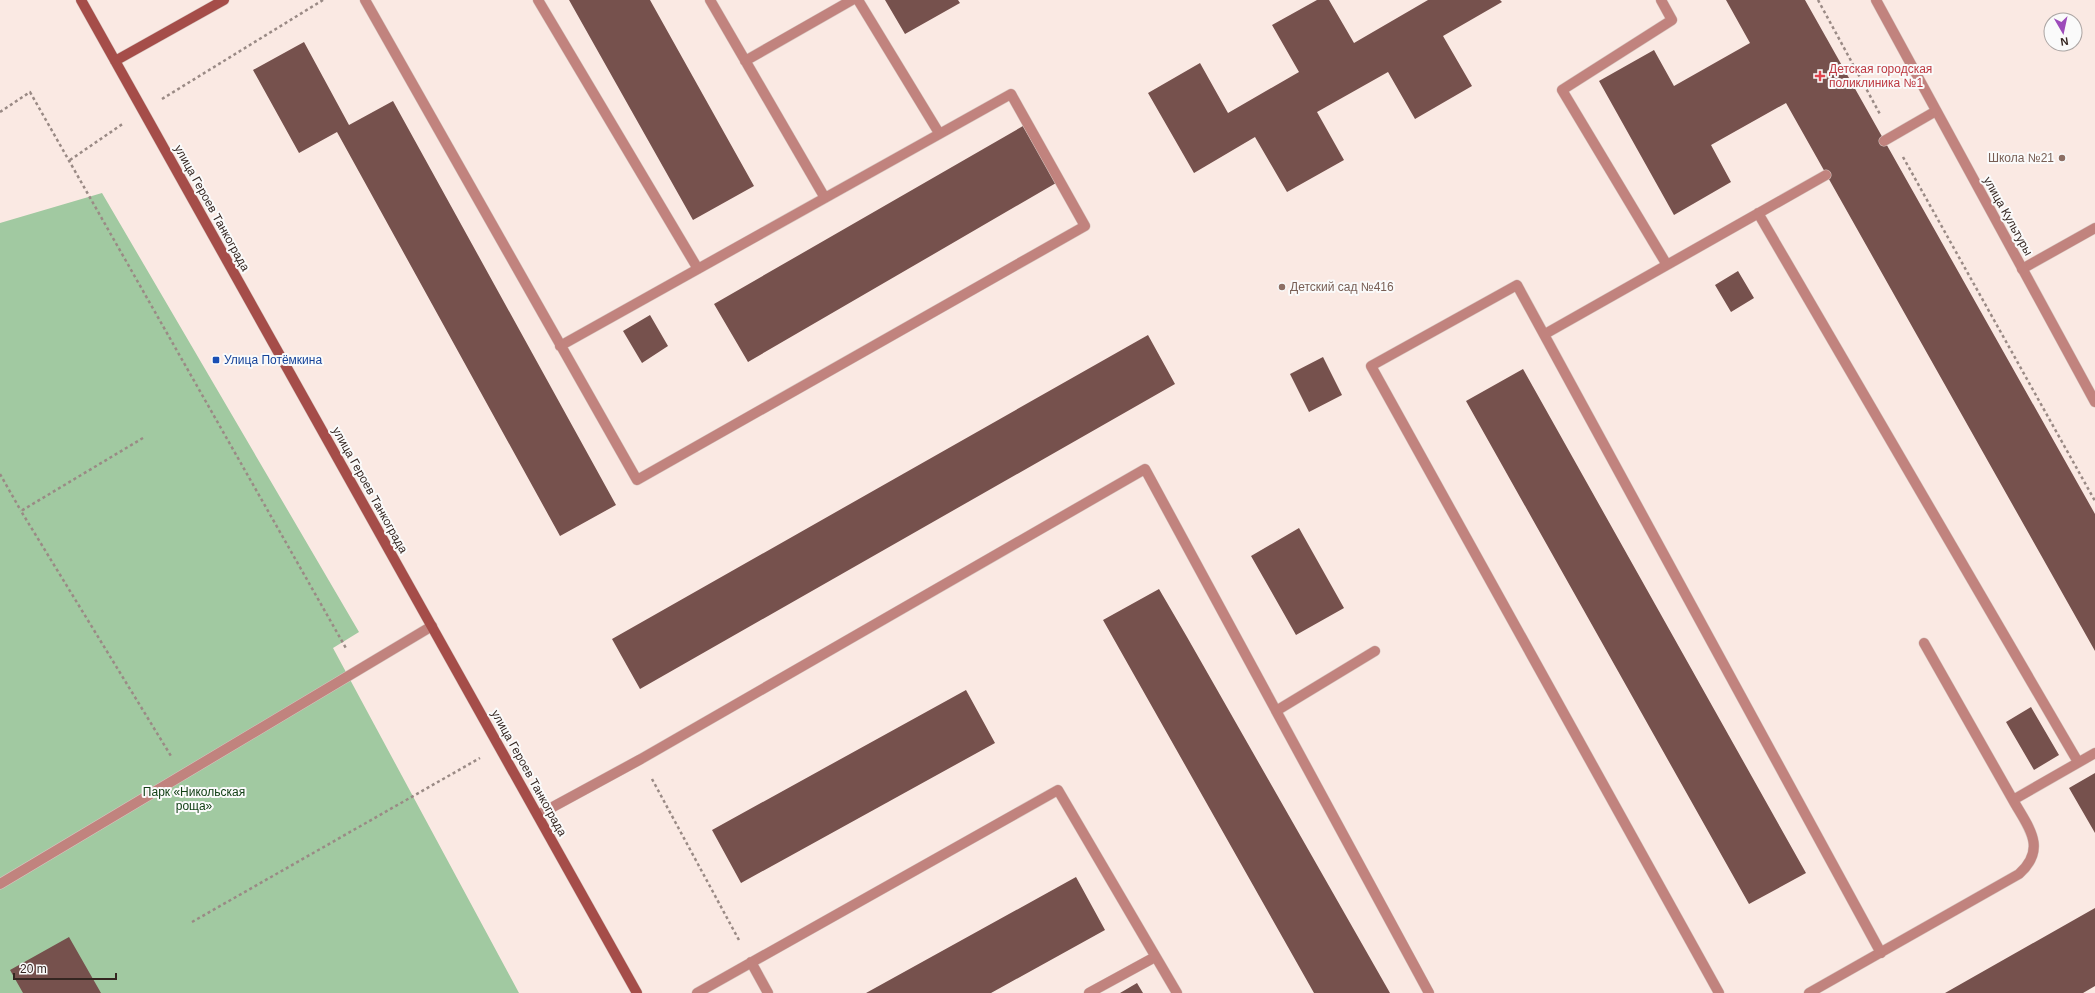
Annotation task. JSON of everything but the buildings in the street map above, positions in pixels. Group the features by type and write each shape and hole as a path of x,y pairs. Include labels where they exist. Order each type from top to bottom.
{"main road":[{"name":"улица Героев Танкограда","path":"81,0 637,993"},
{"path":"115,61 224,0"}],"street":[{"path":"364,0 560,346 637,480 1085,226 1011,94 560,346"},
{"path":"538,0 698,269"},
{"path":"710,0 825,198"},
{"path":"745,61 852,0"},
{"path":"858,0 939,133"},
{"path":"1661,0 1672,20 1562,90 1667,265"},
{"name":"улица Культуры","path":"1876,0 2095,402"},
{"path":"1888,139 1936,111"},
{"path":"1545,334 1826,174"},
{"path":"1758,213 2078,762"},
{"path":"2022,269 2095,228"},
{"path":"1719,993 1372,366 1517,285 1881,953"},
{"path":"538,815 641,759 1145,469 1429,993"},
{"path":"0,884 432,626"},
{"path":"1809,993 2019,874 2026,868 2033,854 2033,836 1924,643"},
{"path":"1276,711 1375,651"},
{"path":"2013,800 2095,753"},
{"path":"697,993 1058,790 1176,993"},
{"path":"1089,993 1155,957"},
{"path":"751,962 768,993"}],"path":[{"path":"70,160 143,111 323,0"},
{"path":"1818,0 1888,139 2095,501"},
{"path":"0,112 30,92 70,160 358,670"},
{"path":"21,511 143,438"},
{"path":"0,474 21,511 183,775"},
{"path":"192,922 499,746"},
{"path":"641,759 751,962"}],"green space":[{"name":"Парк «Никольская роща»","path":"102,193 359,632 333,648 519,993 0,993 0,223"}],"place":[{"name":"Детская городская поликлиника №1","path":"1820,76"},
{"name":"Школа №21","path":"2062,158"},
{"name":"Детский сад №416","path":"1282,287"},
{"name":"Улица Потёмкина","path":"216,360"}]}
